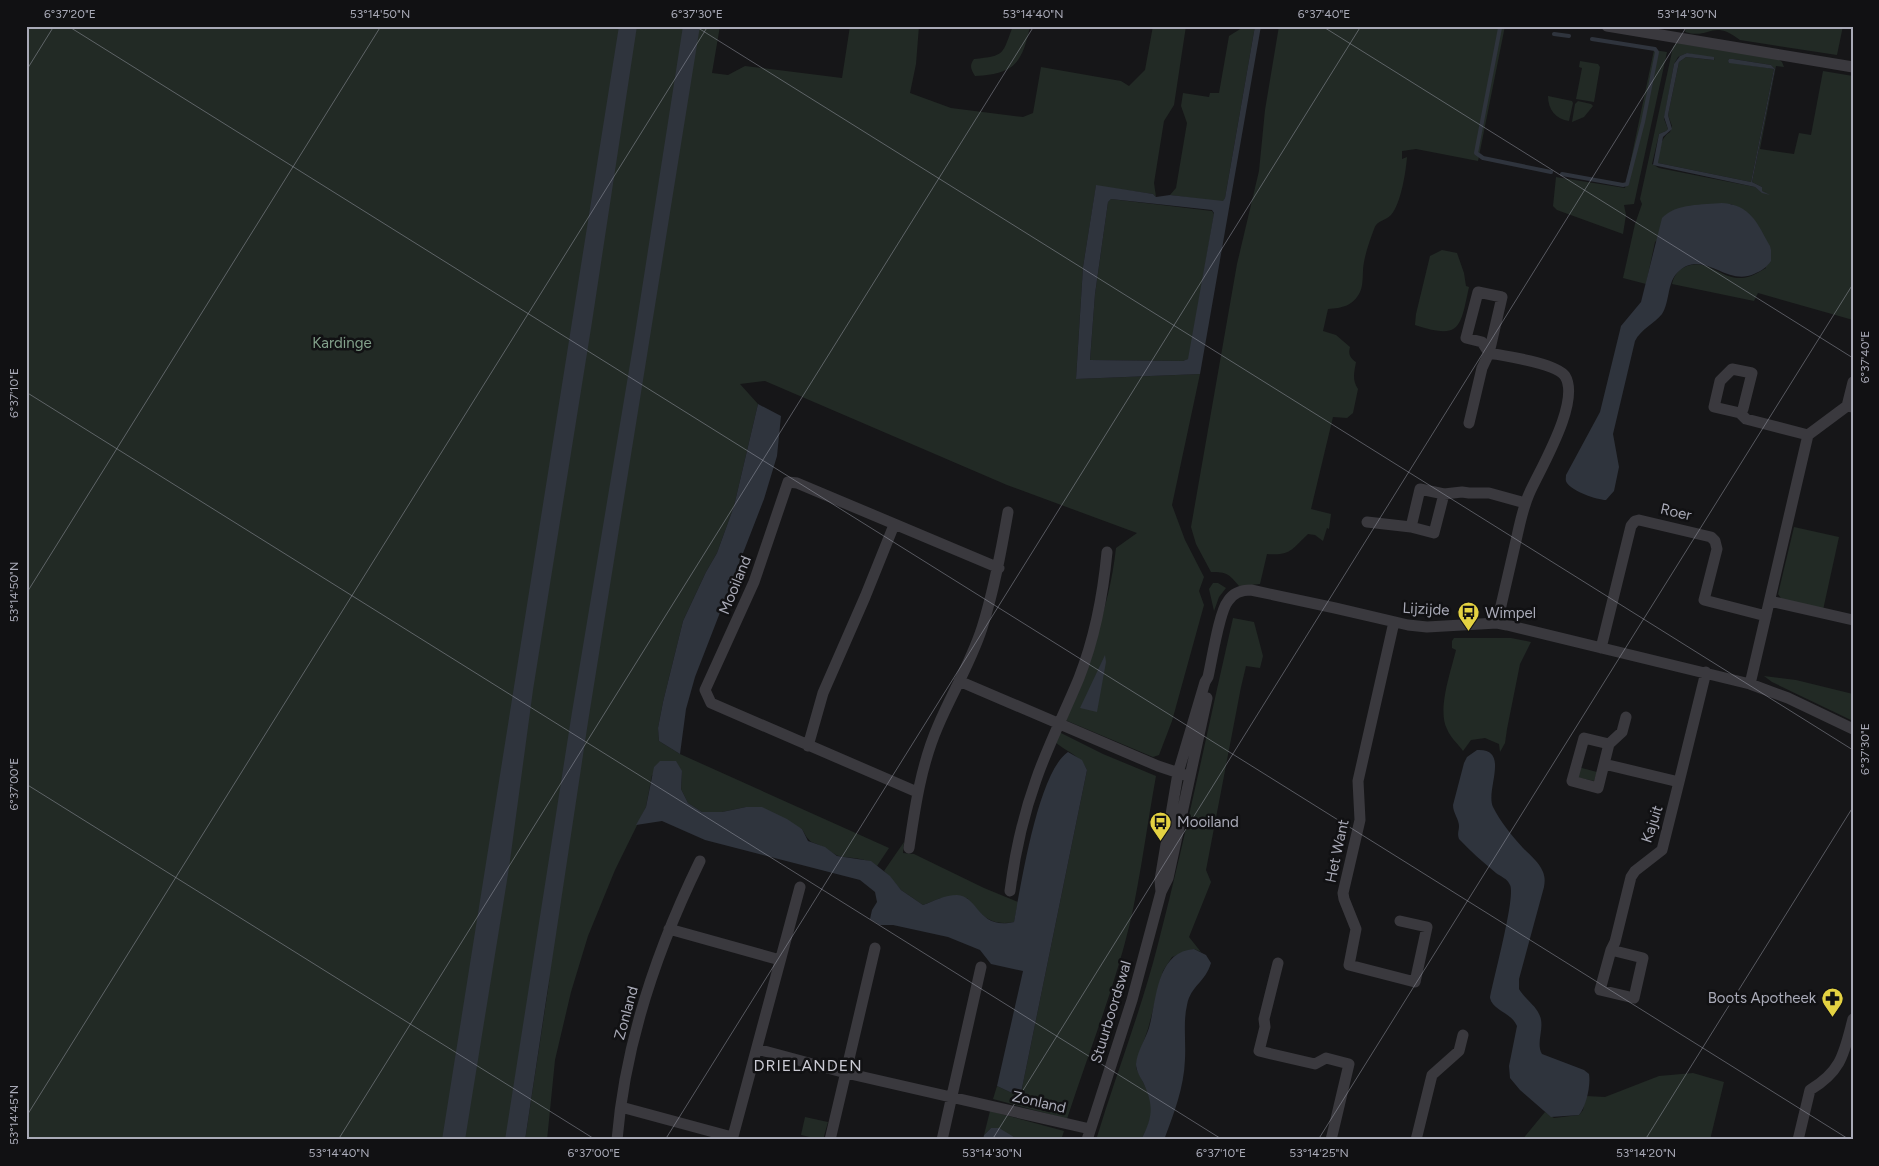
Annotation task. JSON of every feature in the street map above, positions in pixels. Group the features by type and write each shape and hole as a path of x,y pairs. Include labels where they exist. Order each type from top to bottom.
{"street":[{"path":"1606,26 1853,67"},
{"path":"1469,423 1482,368 1489,353 1502,297 1478,292 1466,338 1482,342 1489,353 1553,368 1564,375 1568,386 1565,408 1557,439 1525,503 1496,623"},
{"path":"1750,684 1808,435 1850,407 1853,382"},
{"path":"1740,413 1746,419 1808,435"},
{"name":"Mooiland","path":"917,792 711,703 705,690 754,582 788,482 797,483 999,568"},
{"path":"1411,526 1420,490 1444,494 1462,492 1489,493 1525,503"},
{"path":"1367,522 1411,526 1434,532 1444,494"},
{"path":"910,848 917,792 937,727 960,681 981,630 999,568 1008,512"},
{"name":"Roer","path":"1601,648 1631,526 1635,521 1639,520 1711,536 1715,541 1716,549 1704,600 1766,616"},
{"path":"808,746 823,693 894,525"},
{"path":"1010,891 1026,809 1046,752 1088,652 1100,602 1107,552"},
{"name":"Lijzijde","path":"1183,775 1225,605 1231,597 1240,592 1251,590 1394,622 1427,627 1496,623 1750,684 1788,698 1853,729"},
{"path":"1770,601 1853,620"},
{"name":"Het Want","path":"1394,622 1358,780 1360,820 1344,893 1344,899 1356,929 1349,965 1415,982 1427,927 1400,921"},
{"name":"Kajuit","path":"1610,950 1643,958 1634,998 1600,990 1610,950 1615,942 1631,877 1635,870 1662,850 1706,672"},
{"path":"960,681 1058,724 1183,775"},
{"path":"1609,744 1584,738 1572,781 1598,788 1609,744 1622,732 1626,717"},
{"path":"1604,764 1679,782"},
{"name":"Stuurboordswal","path":"1089,1134 1132,1000 1161,892 1160,880 1183,775"},
{"name":"Zonland","path":"617,1140 621,1107 639,1017 653,969 700,861"},
{"path":"621,1107 732,1138 800,887"},
{"path":"669,929 780,960"},
{"path":"830,1140 875,948"},
{"path":"1278,963 1264,1019 1265,1027 1259,1051 1315,1064 1326,1058 1349,1064 1331,1140"},
{"path":"942,1140 981,967"},
{"path":"1798,1140 1810,1090 1824,1081 1839,1064 1853,1019"},
{"path":"1416,1140 1432,1075 1459,1051 1463,1035"},
{"name":"Zonland","path":"757,1049 846,1073 952,1096 1089,1134"}],"green space":[{"name":"Kardinge","path":"26,26 720,26 712,73 728,75 745,66 842,78 850,26 919,26 916,64 910,93 951,108 1023,117 1033,113 1041,67 1121,81 1129,86 1145,70 1153,26 1186,26 1174,105 1164,121 1154,183 1156,197 1153,194 1096,186 1083,267 1076,379 1200,374 1172,505 1185,540 1204,577 1199,591 1204,605 1172,721 1159,755 1153,757 1065,720 1103,615 1116,548 1137,533 1007,485 765,381 740,384 758,404 734,506 717,553 683,621 663,702 658,728 659,741 680,754 889,848 877,866 864,860 837,855 812,842 802,829 746,807 722,812 702,812 688,803 681,789 682,771 652,775 646,807 615,870 588,936 571,992 555,1060 547,1140 525,1140 550,976 520,1140 26,1140"},
{"path":"1013,26 1030,26 1024,50 1014,65 999,73 975,76 971,68 974,59 998,55 1007,43"},
{"path":"1245,26 1255,26 1225,198 1223,202 1170,195 1176,188 1187,123 1181,106 1183,93 1209,97 1210,93 1219,93 1229,36"},
{"path":"1279,26 1505,26 1478,161 1416,149 1402,151 1402,159 1407,157 1398,203 1391,215 1379,222 1374,229 1363,266 1360,292 1347,305 1328,309 1323,331 1336,335 1350,347 1350,356 1356,362 1354,379 1358,389 1353,413 1347,418 1333,417 1311,509 1331,514 1329,529 1327,528 1323,541 1315,535 1308,534 1286,553 1267,554 1260,584 1239,586 1227,574 1211,572 1196,544 1191,527 1237,264 1259,171 1265,110"},
{"path":"1687,26 1843,26 1837,55 1740,40 1731,34 1717,30 1693,34 1685,32"},
{"path":"1677,42 1777,58 1782,62 1784,67 1776,66 1760,149 1794,154 1799,133 1811,135 1823,71 1853,76 1853,320 1758,293 1754,301 1672,284 1679,271 1691,265 1698,264 1726,275 1741,278 1751,276 1766,268 1732,204 1695,206 1655,242 1646,284 1623,278 1635,224 1642,204 1640,199 1673,47","holes":["1687,53 1715,59 1686,57 1679,62 1668,115 1672,126 1670,132 1662,141 1658,163 1751,182 1774,69 1728,62 1729,59 1733,59 1771,65 1775,69 1752,182 1762,187 1762,191 1755,187 1659,168 1652,164 1659,134 1668,129 1664,119 1674,64 1678,57"]},
{"path":"1654,50 1667,52 1634,204 1624,205 1626,215 1623,234 1557,210 1553,206 1556,177 1625,188"},
{"path":"1580,61 1598,64 1600,67 1594,102 1576,99 1582,68 1579,67"},
{"path":"1548,96 1572,101 1569,121 1560,118 1551,110"},
{"path":"1578,101 1593,106 1584,117 1572,122 1575,104"},
{"path":"1111,199 1212,211 1214,214 1189,359 1183,361 1090,360 1095,294 1108,202"},
{"path":"1442,250 1457,253 1466,286 1469,287 1460,321 1456,327 1442,331 1415,325 1430,256"},
{"path":"1794,527 1839,537 1823,610 1783,601 1778,594"},
{"path":"1213,583 1218,583 1226,588 1219,597 1214,611 1209,589"},
{"path":"1233,618 1254,622 1263,656 1260,668 1246,666 1241,687 1206,870 1211,882 1189,937 1201,952 1194,949 1172,957 1163,971 1148,1029 1137,1060 1136,1068 1150,1096 1152,1111 1148,1126 1141,1140 1096,1140 1144,994 1158,944"},
{"path":"1454,638 1511,638 1531,642 1520,664 1505,743 1500,752 1499,744 1485,738 1471,740 1463,751 1447,729 1443,712 1448,679 1456,650 1452,648"},
{"path":"1764,676 1796,680 1853,694 1853,721 1772,682"},
{"path":"1059,732 1103,754 1156,776 1124,948 1067,1119 993,1099 997,1086 1012,1093 1021,1093 1087,770 1081,761 1055,742"},
{"path":"1578,767 1597,772 1594,781 1576,777"},
{"path":"904,842 903,853 914,854 984,888 1018,902 1014,922 999,922 987,918 967,898 941,898 923,905 901,890 884,871"},
{"path":"1693,1073 1724,1082 1710,1140 1522,1140 1545,1112 1554,1118 1579,1115 1583,1110 1586,1096 1605,1097 1659,1076"},
{"path":"990,1111 1064,1131 1061,1140 1014,1140 1014,1137 991,1128 984,1135"},
{"path":"805,1117 828,1122 823,1140 801,1135"}],"shaded area":[{"path":"619,26 637,26 533,690 509,868 465,1140 442,1140"},
{"path":"683,26 700,26 588,722 525,1140 505,1140 572,712 634,340"},
{"path":"1255,26 1261,26 1200,374 1076,379 1083,267 1096,185 1153,194 1156,197 1170,195 1223,201","holes":["1111,199 1212,210 1214,213 1188,359 1183,361 1090,360 1095,294 1108,202"]},
{"path":"1687,53 1714,57 1714,60 1686,57 1679,62 1668,115 1672,129 1663,137 1658,163 1751,182 1774,69 1729,63 1728,61 1733,59 1771,65 1775,69 1752,182 1762,187 1762,191 1770,195 1762,193 1755,187 1653,165 1659,134 1668,129 1664,117 1674,64 1680,56"},
{"path":"1722,203 1732,204 1747,211 1757,223 1770,246 1771,261 1761,270 1744,277 1734,276 1696,264 1687,266 1674,276 1662,314 1635,341 1613,434 1619,467 1614,491 1606,500 1579,492 1567,483 1566,475 1600,412 1621,326 1641,302 1662,218 1682,207"},
{"path":"758,404 781,416 777,456 764,499 695,677 686,709 680,754 659,741 658,728 663,702 683,621 717,553 734,506"},
{"path":"1105,655 1106,662 1097,712 1080,708"},
{"path":"1477,750 1487,751 1493,756 1495,763 1491,800 1493,807 1506,828 1537,862 1544,874 1544,887 1519,979 1519,989 1537,1011 1541,1019 1540,1049 1542,1054 1584,1070 1589,1074 1587,1096 1584,1107 1579,1115 1551,1117 1520,1090 1510,1078 1509,1066 1517,1026 1511,1018 1495,1006 1490,998 1510,905 1510,885 1506,879 1486,865 1459,839 1459,823 1453,808 1464,763 1467,757"},
{"path":"1068,752 1082,760 1087,770 1021,1093 1012,1093 997,1086 1023,971 991,964 980,950 948,937 893,925 880,925 870,919 872,910 877,902 875,892 860,880 705,840 662,821 636,825 646,807 654,767 660,761 676,761 682,771 681,789 688,803 702,812 722,812 746,807 762,807 787,819 802,829 808,841 825,847 837,856 871,861 890,876 901,890 923,905 944,897 957,895 970,901 980,912 993,921 1002,923 1014,922 1026,857 1040,805 1057,764"},
{"path":"1194,949 1206,955 1211,963 1189,998 1187,1005 1184,1070 1178,1100 1164,1140 1141,1140 1151,1111 1147,1090 1137,1069 1138,1055 1149,1028 1160,979 1165,968 1181,952"},
{"path":"991,1128 999,1128 1014,1137 1014,1140 983,1140 984,1135"}],"waterway":[{"path":"1500,28 1476,153 1483,158 1551,172"},
{"path":"1554,34 1569,36"},
{"path":"1562,174 1623,185 1627,184 1643,122 1657,52 1655,49 1592,39"}],"place":[{"name":"Wimpel","path":"1469,632"},
{"name":"Mooiland","path":"1161,841"},
{"name":"Boots Apotheek","path":"1832,1017"}],"district":[{"name":"DRIELANDEN","path":"808,1065"}]}
